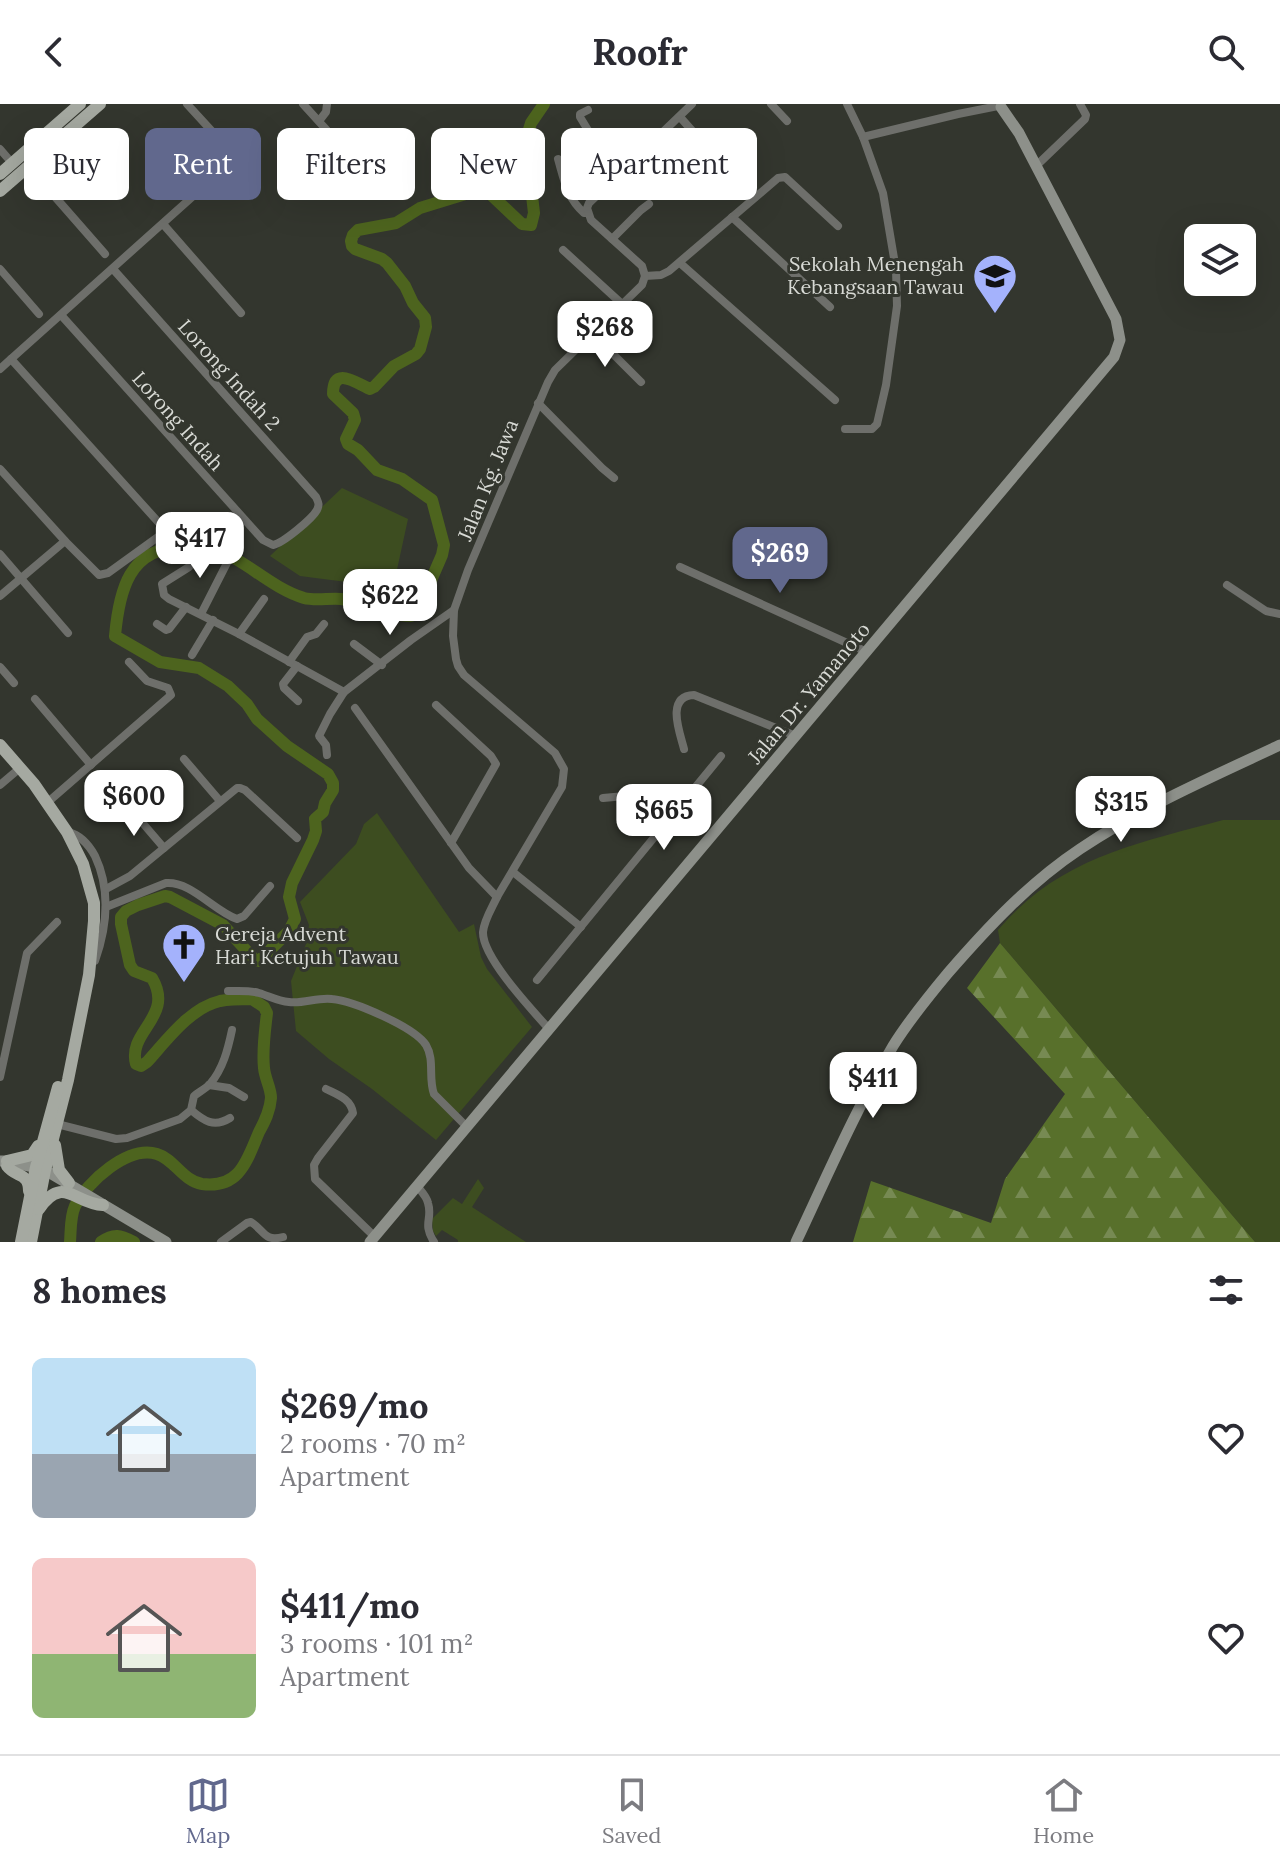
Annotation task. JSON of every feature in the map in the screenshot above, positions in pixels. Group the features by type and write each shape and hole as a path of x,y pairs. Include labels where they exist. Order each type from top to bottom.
{"main road":[{"path":"0,174 80,104"},
{"path":"72,128 100,104"},
{"path":"0,191 24,170"},
{"path":"0,745 48,802 67,832 83,864 94,903 90,965 74,1047 61,1077 53,1127 40,1172 31,1242"},
{"path":"33,1211 29,1182 23,1176 12,1173 3,1162 32,1155 53,1127"},
{"path":"53,1127 59,1170 72,1188 98,1204"},
{"path":"21,1242 33,1211 53,1195 72,1188"}],"street":[{"path":"0,369 229,164 233,156 187,104"},
{"path":"303,104 325,128"},
{"path":"319,121 328,104"},
{"path":"668,128 692,104"},
{"path":"771,104 787,121"},
{"path":"845,429 872,429 877,424 897,306 896,270 883,193 863,137 847,104"},
{"path":"958,114 983,104"},
{"path":"1036,166 1085,119 1080,104"},
{"path":"863,137 1002,105"},
{"name":"Jalan Dr. Yamanoto","path":"372,1239 1107,366 1118,348 1116,319 1002,105"},
{"path":"587,128 580,114 588,110"},
{"path":"680,117 690,128"},
{"path":"0,149 12,163"},
{"path":"558,159 568,193 577,207 588,213"},
{"path":"592,200 587,208 591,220 642,266 645,276 661,275 680,263 782,176 838,226"},
{"path":"58,200 105,254"},
{"path":"612,239 649,204"},
{"path":"732,217 830,307"},
{"path":"163,224 241,313"},
{"path":"563,250 622,304"},
{"path":"680,263 835,400"},
{"path":"0,269 39,314"},
{"name":"Lorong Indah 2","path":"113,269 316,497 318,505 315,512 284,541 273,545"},
{"name":"Jalan Kg. Jawa","path":"549,1029 507,978 486,947 483,932 497,897 562,787 564,769 545,743 464,675 454,650 454,610 538,403 555,370 642,285 645,276"},
{"name":"Lorong Indah","path":"61,315 263,540 273,545"},
{"path":"593,334 641,382"},
{"path":"0,469 96,573 104,575 162,534 163,528 11,359"},
{"path":"538,403 614,478"},
{"path":"0,596 65,541"},
{"path":"0,554 68,633"},
{"path":"201,614 228,561"},
{"path":"189,567 162,584 164,595 344,692"},
{"path":"680,567 867,652"},
{"path":"1227,585 1266,611 1280,614"},
{"path":"239,634 264,599"},
{"path":"157,624 169,629 186,607"},
{"path":"327,755 326,745 319,736 344,692 454,610"},
{"path":"192,655 213,620"},
{"path":"298,701 283,684 307,637 316,634 324,624"},
{"path":"354,644 382,665"},
{"path":"48,802 171,695 168,688 147,681 129,662"},
{"path":"0,667 14,683"},
{"path":"684,749 675,713 682,699 688,695 796,736"},
{"path":"35,699 91,765"},
{"path":"436,705 496,764 451,843"},
{"path":"355,708 469,868 497,897"},
{"path":"796,1242 849,1128 895,1043 923,1002 1009,906 1051,870 1098,837 1167,799 1280,745"},
{"path":"537,980 721,756"},
{"path":"184,759 220,801"},
{"path":"0,785 20,768"},
{"path":"106,889 130,876 237,788 245,790 297,838"},
{"path":"603,798 669,792 685,802"},
{"path":"128,806 164,848"},
{"path":"67,832 76,834 92,850 106,889 106,907 96,960 90,965"},
{"path":"513,872 581,927"},
{"path":"106,907 173,882 237,919 244,916 270,886"},
{"path":"0,1077 27,953 57,922"},
{"path":"228,991 252,991 287,1002 329,998 341,1000 408,1029 419,1036 428,1048 434,1094 467,1127"},
{"path":"53,1127 116,1139 172,1123 191,1110 194,1096 209,1085 218,1072 232,1030"},
{"path":"209,1085 229,1088 244,1097"},
{"path":"326,1089 345,1098 353,1113 318,1158 314,1165 315,1179 372,1239"},
{"path":"191,1110 212,1124 230,1118"},
{"path":"3,1162 40,1172 72,1188"},
{"path":"417,1186 428,1200 427,1227 434,1242"},
{"path":"98,1204 166,1242"},
{"path":"221,1242 251,1222 266,1237 283,1237"}],"green space":[{"path":"342,488 408,519 393,588 300,576 270,556"},
{"path":"377,813 459,932 474,924 481,957 487,969 532,1027 436,1140 296,1031 291,981 306,944 309,925 300,902 356,844 364,824"},
{"path":"1223,820 1280,820 1280,1242 1255,1242 1000,943 998,930 1022,905 1073,869 1130,846"},
{"path":"1000,943 1255,1242 853,1242 871,1181 991,1223 1005,1179 1065,1094 967,988"},
{"path":"478,1179 484,1188 472,1207 526,1242 458,1242 442,1230 436,1236 432,1219 453,1198 462,1204"}],"waterway":[{"path":"70,1242 75,1206 89,1186 121,1160 134,1155 157,1154 169,1160 189,1179 202,1184 225,1182 234,1177 246,1162 270,1103 271,1094 263,1061 267,1013 252,999 220,1001 199,1010 147,1062 141,1066 136,1064 138,1042 155,1014 158,992 152,978 134,971 130,965 121,917 138,905 170,897 223,925 259,961 289,931 295,919 289,897 292,883 313,840 315,819 323,812 333,790 328,774 287,746 257,719 228,686 199,668 160,662 115,636 124,588 139,563 150,555 165,549 207,547 226,553 281,588 304,598 341,599 411,616 419,608 444,545 432,500 402,479 377,470 348,444 346,439 355,420 353,413 333,394 334,385 341,378 370,389 394,366 416,354 426,327 425,318 387,263 355,249 351,241 358,230 396,223 420,208 472,192 488,192 522,224 531,225 534,213 523,148 531,123 544,104"},
{"path":"101,1242 117,1236 134,1242"}],"place":[{"name":"Sekolah Menengah Kebangsaan Tawau","path":"995,315"},
{"name":"Gereja Advent Hari Ketujuh Tawau","path":"184,984"}]}
